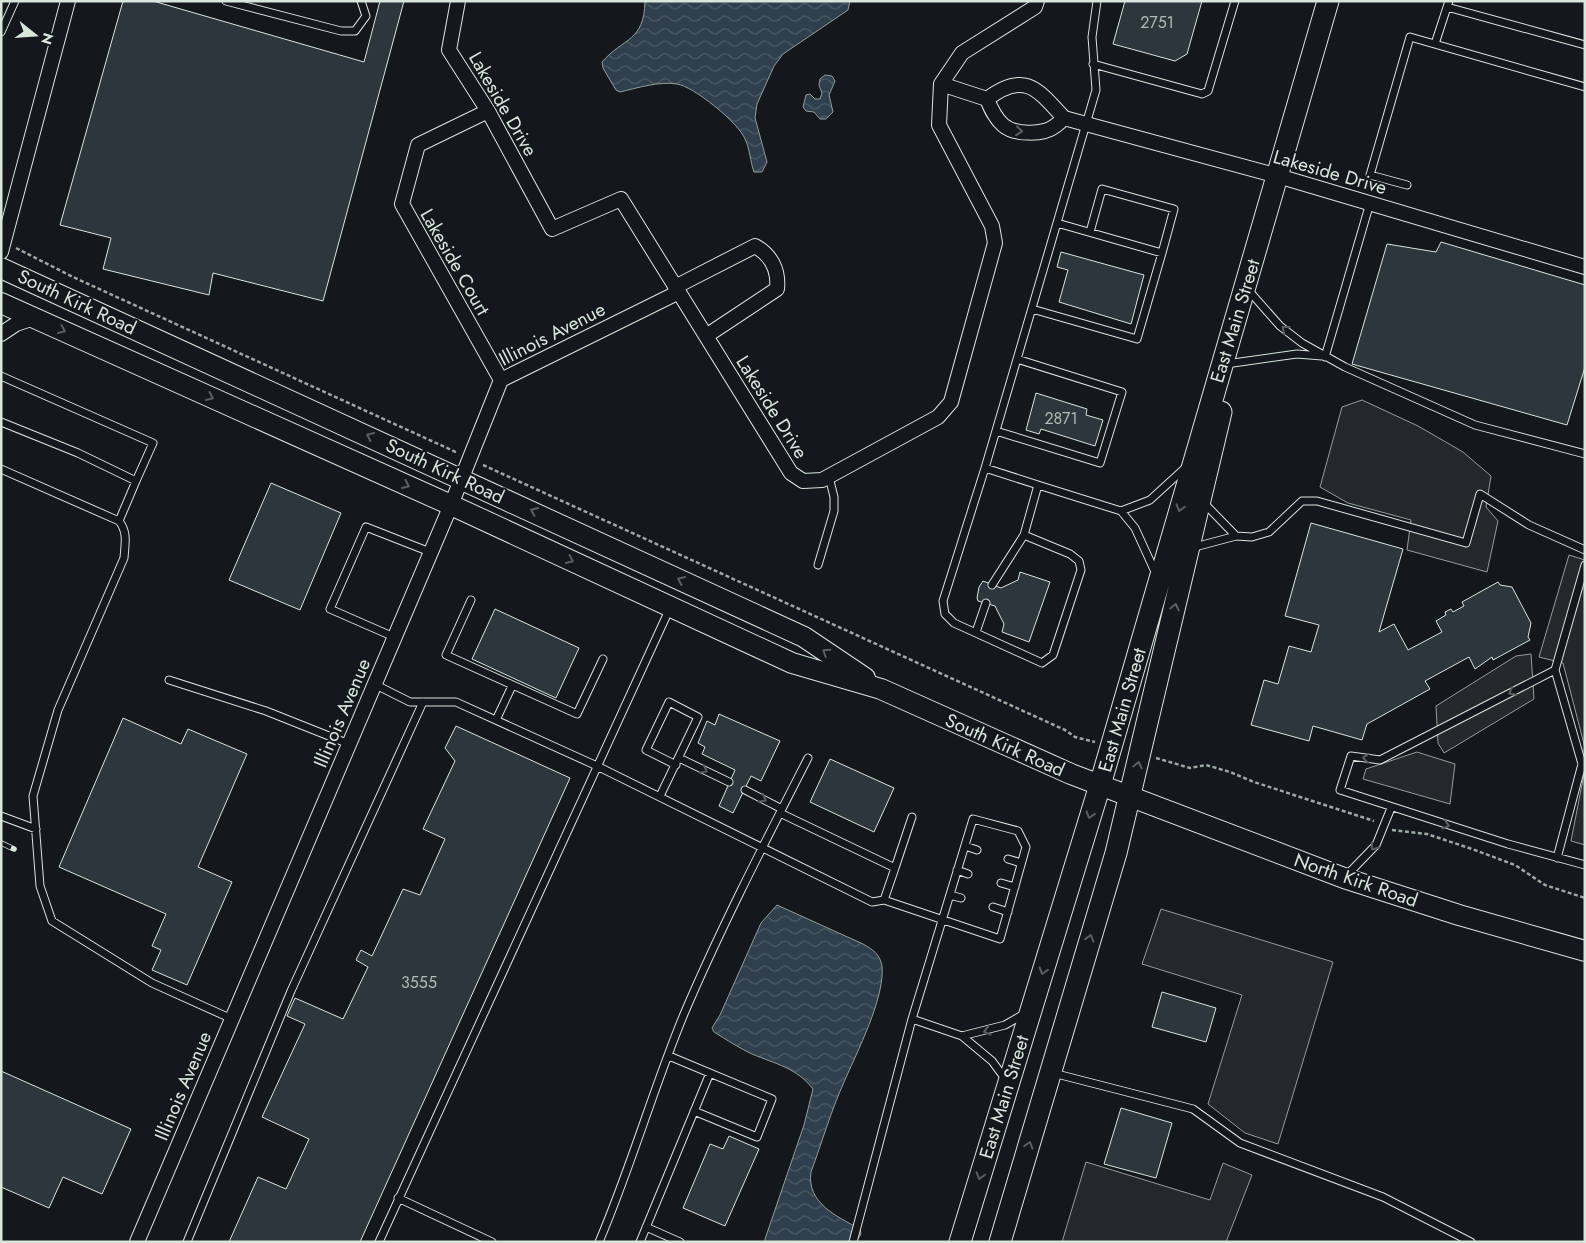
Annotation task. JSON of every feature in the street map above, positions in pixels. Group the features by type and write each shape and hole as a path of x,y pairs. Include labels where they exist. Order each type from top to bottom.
{"main road":[{"name":"East Main Street","path":"960,1242 1100,785 1328,1"},
{"name":"East Main Street","path":"1000,1242 1130,797 1278,176"},
{"name":"South Kirk Road","path":"1,268 462,478 804,637 881,689"},
{"name":"South Kirk Road","path":"1,303 451,505 792,663 881,689 1130,797"},
{"name":"North Kirk Road","path":"1130,797 1344,878 1459,915 1585,951"}],"street":[{"name":"Lakeside Drive","path":"458,1 449,50 488,111 552,229 621,199 790,473 803,481 822,480 829,477 938,418 951,402 995,242 992,226 939,125 941,84"},
{"path":"987,99 1010,85 1028,86 1046,98 1064,118 1055,127 1047,130 1030,132 1009,130 996,119 987,99 941,84 962,53 1035,7 1037,1"},
{"path":"3,247 67,2"},
{"name":"Lakeside Court","path":"488,111 418,145 402,204 501,380"},
{"name":"Lakeside Drive","path":"1064,118 1278,176 1585,267"},
{"name":"Illinois Avenue","path":"137,1242 451,505 501,380 677,290 755,246 766,252 778,275 777,289 706,336"},
{"path":"1,334 16,324 34,318"}],"lane":[{"path":"1,32 15,1"},
{"path":"226,1 348,31 355,31 366,16 361,1"},
{"path":"1024,535 1070,554 1079,561 1081,570 1053,655 1042,663 954,622 945,614 943,609 1096,90 1092,37 1097,1"},
{"path":"1093,64 1202,94 1208,91 1235,1"},
{"path":"1435,44 1448,4 1585,46"},
{"path":"1407,185 1370,175 1410,37 1585,87"},
{"path":"1032,309 1137,339 1174,209 1102,189 1090,232"},
{"path":"1325,357 1370,204"},
{"path":"1057,223 1162,253"},
{"path":"1250,292 1280,326 1325,357 1474,425 1585,454"},
{"path":"1233,363 1297,354 1325,357"},
{"path":"996,431 1100,463 1122,392 1017,359"},
{"path":"1,376 153,443 119,521"},
{"path":"1,422 78,453 136,481"},
{"path":"1121,511 1150,500 1193,461"},
{"path":"985,468 1121,511 1142,541 1159,581"},
{"path":"1,469 119,521 123,526 125,535 124,558 58,710 33,796 40,886 52,921 152,983 232,1019"},
{"path":"818,565 834,510 834,496 829,477"},
{"path":"992,585 1024,535 1038,485"},
{"path":"1189,548 1236,536 1252,537 1269,532 1302,501 1317,501 1466,542 1480,494 1529,526 1585,550"},
{"path":"1201,500 1236,536"},
{"path":"394,638 330,609 366,527 430,552"},
{"path":"1557,858 1582,764 1555,670 1585,564"},
{"path":"471,600 446,655 512,686 577,714 603,659"},
{"path":"976,632 986,603"},
{"path":"379,1242 671,607"},
{"path":"1555,670 1380,760 1351,756 1340,790 1390,808 1585,865"},
{"path":"170,680 266,711 349,744"},
{"path":"374,684 410,702 456,702 598,766 763,846 872,902 884,900 942,920 1000,939 1026,846 1018,831 973,819 957,870 950,895 942,920 912,1019 853,1242"},
{"path":"496,720 512,686"},
{"path":"187,1242 291,991 423,702"},
{"path":"660,796 677,761 698,717 669,702 646,750 677,761 729,782"},
{"path":"599,1242 621,1188 684,1014 763,846 808,758"},
{"path":"745,790 781,811 895,868"},
{"path":"1344,878 1376,845 1390,808"},
{"path":"1,816 36,829"},
{"path":"884,900 912,817"},
{"path":"965,846 977,850"},
{"path":"1008,859 1022,863"},
{"path":"957,870 968,874"},
{"path":"1001,883 1015,887"},
{"path":"950,895 961,898"},
{"path":"993,907 1008,912"},
{"path":"962,1036 1005,1025 1031,1010"},
{"path":"912,1019 962,1036 992,1061 1008,1084"},
{"path":"669,1056 772,1099 757,1137 694,1111"},
{"path":"1050,1072 1193,1109 1240,1143 1383,1197 1471,1242"},
{"path":"640,1242 710,1073"},
{"path":"398,1198 492,1242"},
{"path":"646,1227 680,1242"}],"path":[{"path":"3,247 470,458 1065,730 1075,737"}],"shaded area":[{"path":"1362,400 1418,426 1463,452 1491,476 1486,507 1498,521 1487,572 1407,550 1411,520 1348,503 1320,487 1342,407"},
{"path":"1569,555 1585,560 1585,748 1563,663 1539,657"},
{"path":"1531,654 1534,699 1444,753 1438,743 1436,706 1516,656"},
{"path":"1417,752 1455,764 1450,804 1363,779 1366,769"},
{"path":"1585,769 1585,845 1571,841"},
{"path":"1161,909 1333,962 1278,1144 1245,1133 1208,1104 1242,995 1142,964"},
{"path":"1086,1162 1210,1200 1223,1163 1252,1175 1226,1242 1062,1242"}],"water":[{"path":"645,1 850,1 848,10 783,54 774,66 757,104 755,118 767,162 762,172 754,172 747,143 741,132 715,106 694,91 684,86 670,83 648,85 620,92 616,90 603,68 602,62 637,32 644,14"},
{"path":"825,75 832,76 835,81 829,95 833,112 826,119 820,119 814,112 806,111 803,107 806,95 810,94 815,99 820,99 822,93 819,85 820,79"},
{"path":"777,905 866,946 877,955 882,966 882,979 875,1009 835,1104 811,1172 813,1192 825,1208 860,1229 861,1234 856,1242 764,1242 804,1125 813,1089 793,1071 742,1049 714,1032 712,1028 720,1015 761,923"}],"building":[{"path":"123,1 153,1 364,62 380,1 404,1 323,301 213,273 209,295 103,269 111,238 60,225"},
{"path":"1125,1 1202,1 1187,54 1175,61 1113,44"},
{"path":"1441,242 1585,285 1585,367 1567,425 1352,364 1387,244 1436,252"},
{"path":"1061,252 1144,275 1131,324 1059,302 1068,270 1057,267"},
{"path":"1036,393 1087,409 1086,415 1103,420 1095,446 1041,429 1039,434 1026,430"},
{"path":"271,483 341,513 300,610 229,580"},
{"path":"1311,523 1403,549 1379,632 1394,624 1408,650 1442,632 1436,621 1446,615 1445,612 1451,609 1453,612 1464,606 1462,602 1498,582 1500,585 1512,587 1531,623 1528,637 1530,640 1493,660 1492,657 1475,669 1469,657 1425,681 1430,689 1367,724 1362,740 1313,726 1309,741 1251,725 1264,680 1278,684 1289,646 1311,652 1319,625 1285,616"},
{"path":"1020,572 1050,582 1029,642 1002,632 1004,624 995,606 978,601 977,598 979,587 983,581 1001,588 1018,580"},
{"path":"495,609 579,648 556,698 472,659"},
{"path":"719,714 780,741 761,781 751,776 733,813 719,806 735,770 702,754 705,747 698,743 707,721 715,725"},
{"path":"123,718 181,744 188,729 247,754 198,867 232,882 187,985 152,970 161,950 152,946 166,914 59,867"},
{"path":"456,726 570,778 360,1242 229,1242 258,1177 286,1189 309,1139 262,1117 305,1024 287,1016 295,998 343,1019 368,967 356,960 361,950 372,956 403,889 420,895 445,839 423,829 455,761 445,748"},
{"path":"830,759 894,788 874,832 810,802"},
{"path":"1162,992 1216,1008 1206,1042 1152,1027"},
{"path":"1,1071 131,1129 102,1194 63,1177 49,1208 1,1187"},
{"path":"1121,1108 1172,1123 1156,1178 1104,1164"},
{"path":"729,1136 759,1149 725,1226 683,1208 710,1144 723,1149"}],"railway":[{"path":"1,843 14,849"}]}
